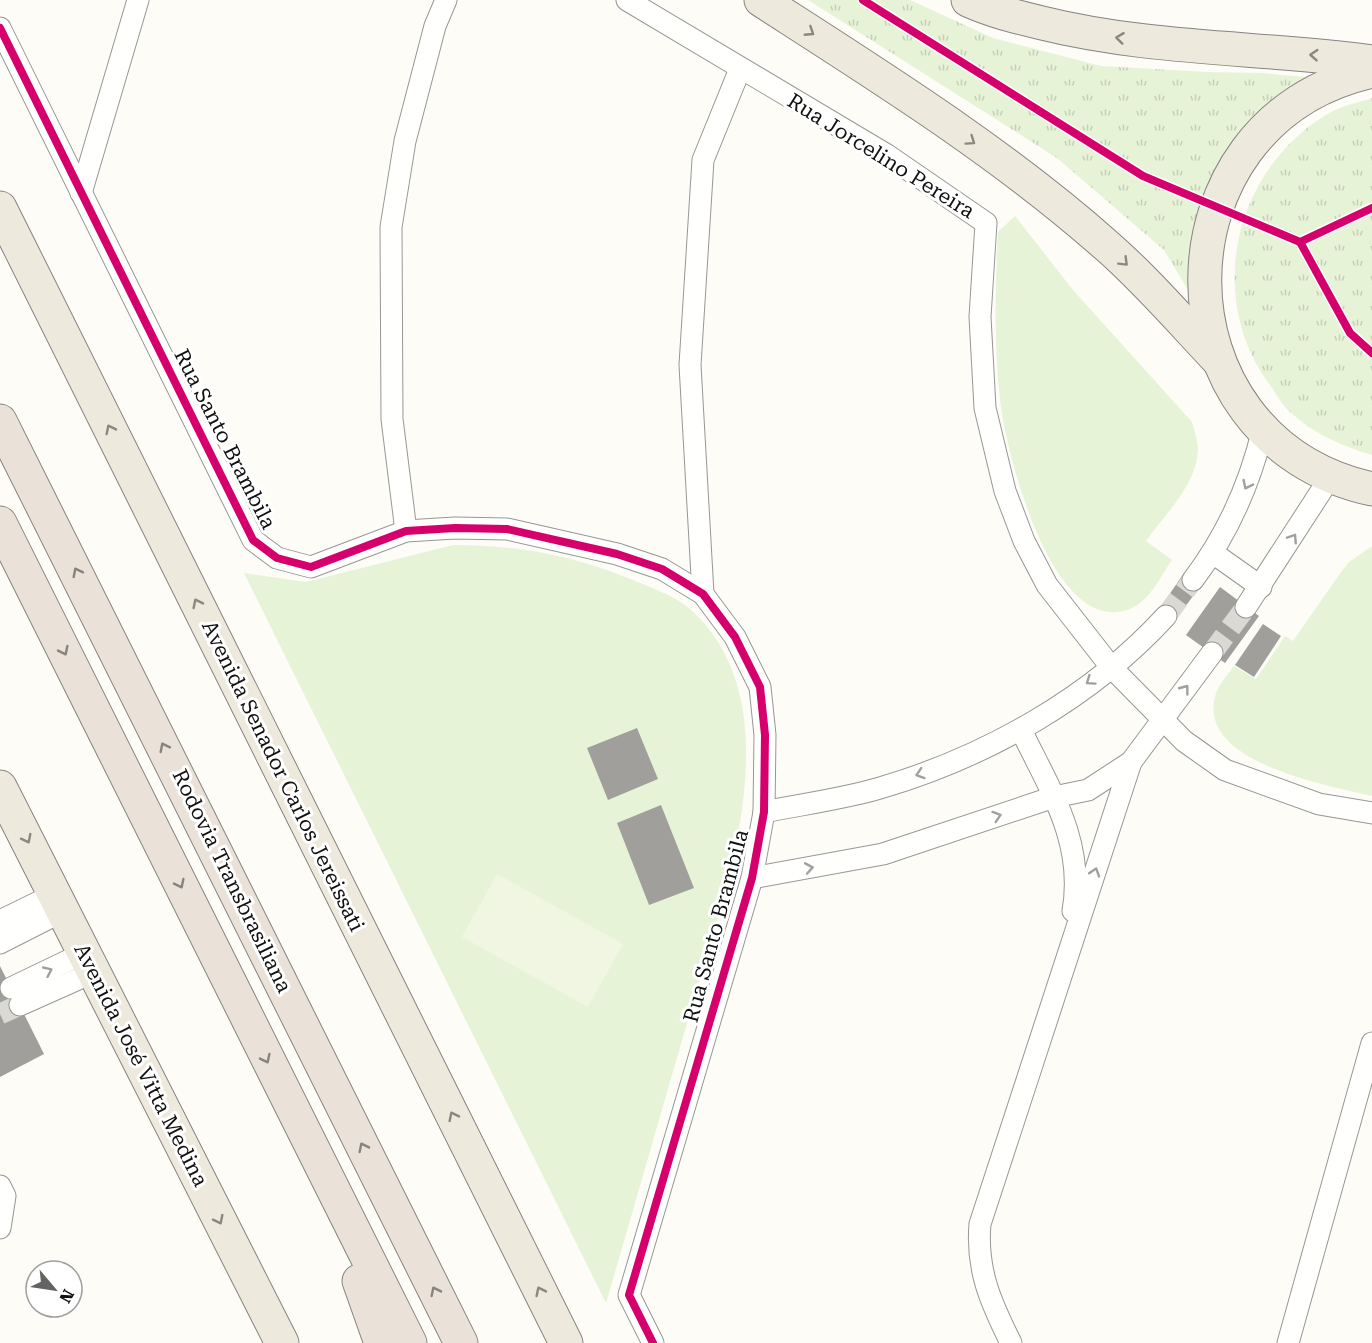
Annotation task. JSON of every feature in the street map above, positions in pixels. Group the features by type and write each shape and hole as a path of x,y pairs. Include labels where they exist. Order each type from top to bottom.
{"highway":[{"name":"Rodovia Transbrasiliana","path":"0,421 461,1343"},
{"path":"0,523 410,1343"},
{"path":"318,1163 381,1343"}],"main road":[{"path":"761,0 980,147 1073,218 1116,255 1218,360"},
{"path":"968,0 990,10 1090,35 1372,62"},
{"path":"1372,71 1343,78 1292,105 1251,144 1221,193 1205,248 1204,305 1218,360 1238,397 1263,429 1294,456 1330,476 1372,489"},
{"name":"Avenida Senador Carlos Jereissati","path":"0,208 566,1343"},
{"name":"Avenida José Vitta Medina","path":"0,788 282,1343"}],"street":[{"path":"81,193 138,0"},
{"path":"406,531 392,419 392,227 405,141 435,26 446,0"},
{"name":"Rua Jorcelino Pereira","path":"627,0 887,155 986,222 980,317 985,408 1005,491 1024,541 1047,585 1112,667 1184,741 1226,770 1319,804 1372,813"},
{"name":"Rua Santo Brambila","path":"0,28 253,540 276,558 312,567 406,531 455,528 507,529 563,541 662,569 703,594 735,637 760,687 765,735 764,812 752,878 629,1295 653,1343"},
{"path":"703,594 690,365 703,160 740,69"},
{"path":"1193,580 1213,553 1253,473 1263,429"},
{"path":"1246,607 1261,587 1330,476"},
{"path":"1213,553 1261,587"},
{"path":"764,812 879,788 951,764 1021,730 1112,667 1140,644 1166,616"},
{"path":"1011,1343 983,1277 978,1251 980,1224 1131,762 1212,653"},
{"path":"1021,730 1054,797 1074,849 1077,871 1064,968"},
{"path":"752,878 883,854 1054,797 1088,790 1131,762"},
{"path":"0,921 59,902"},
{"path":"0,943 59,902"},
{"path":"15,997 89,962"},
{"path":"1288,1343 1372,1043"},
{"path":"0,1186 4,1196 0,1228"}],"green space":[{"path":"808,0 910,0 993,38 1101,66 1262,73 1315,78 1207,192 1193,247 1194,300 1164,250 1057,158"},
{"path":"1372,98 1372,455 1317,432 1298,419 1284,405 1249,350 1238,312 1235,273 1240,234 1252,198 1272,164 1299,135 1333,111"},
{"path":"1015,216 1073,290 1192,422 1197,439 1196,462 1186,487 1146,541 1172,560 1148,596 1135,607 1127,610 1100,610 1076,595 1055,568 1037,534 1012,458 1000,400 996,295 998,232"},
{"path":"453,545 519,549 562,557 604,569 668,595 691,610 722,649 740,694 746,744 744,796 735,850 606,1303 244,573 306,582"},
{"path":"1372,546 1372,796 1299,778 1271,768 1246,755 1226,739 1215,720 1215,697 1220,685 1234,666 1256,679 1285,636 1293,641 1349,562"},
{"path":"497,874 623,944 588,1007 462,937"}],"building":[{"path":"1184,573 1201,585 1174,622 1158,611"},
{"path":"1220,587 1259,616 1225,663 1186,635"},
{"path":"1263,624 1281,636 1254,677 1235,665"},
{"path":"637,728 658,779 608,800 587,748"},
{"path":"661,805 694,888 649,905 617,823"},
{"path":"0,966 44,1054 0,1077"}],"tunnel":[{"path":"1166,616 1193,580"},
{"path":"1212,653 1246,607"},
{"path":"0,1014 20,1005"}],"cycle path":[{"path":"863,0 1143,176 1300,242 1350,333 1372,353"},
{"path":"0,28 253,540 277,558 311,567 406,531 455,528 507,529 617,554 662,569 703,594 735,637 760,687 765,735 764,812 752,878 629,1295 653,1343"},
{"path":"1300,242 1372,208"}]}
